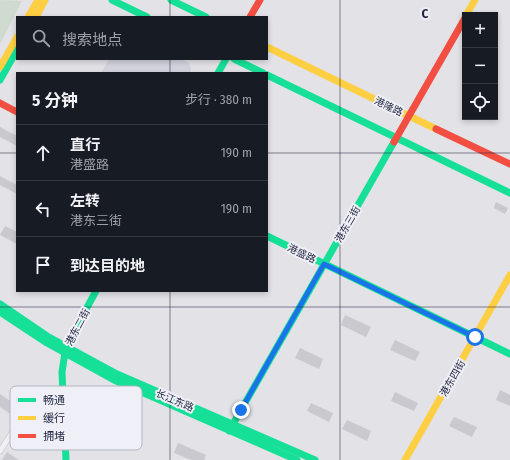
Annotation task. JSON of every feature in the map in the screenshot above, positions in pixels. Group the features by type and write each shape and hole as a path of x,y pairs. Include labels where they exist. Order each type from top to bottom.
{"main road":[{"path":"29,16 38,0"},
{"path":"37,16 45,0"},
{"path":"112,0 145,16"},
{"path":"171,0 204,16"},
{"path":"251,16 260,0"},
{"path":"468,12 475,0"},
{"name":"港东三街","path":"231,427 462,23"},
{"path":"0,67 16,39"},
{"name":"港隆路","path":"268,47 510,164"},
{"path":"0,80 16,52"},
{"path":"219,72 225,60"},
{"path":"236,60 261,72"},
{"path":"268,75 510,193"},
{"path":"0,103 16,111"},
{"name":"港盛路","path":"268,236 510,354"},
{"name":"港东四街","path":"405,460 510,275"},
{"name":"港东二街","path":"63,386 62,372 65,350 95,292"},
{"name":"长江东路","path":"0,304 65,350"},
{"name":"长江东路","path":"0,312 65,350 231,427 297,460"},
{"name":"长江东路","path":"231,427 315,460"},
{"name":"港东二街","path":"66,450 66,460"}],"street":[{"path":"0,451 10,436"}],"path":[{"path":"495,205 507,211"}],"shaded area":[{"path":"0,0 22,1 0,44"},
{"path":"108,60 183,60 189,63 191,69 190,72 102,72"}],"building":[{"path":"0,127 16,135 16,145 0,137"},
{"path":"0,176 16,184 16,193 0,185"},
{"path":"496,202 508,208 505,214 494,208"},
{"path":"5,226 16,232 16,243 0,235"},
{"path":"345,315 371,327 366,337 341,325"},
{"path":"395,340 420,352 415,361 390,350"},
{"path":"300,348 323,359 319,369 295,358"},
{"path":"500,390 510,395 510,406 496,400"},
{"path":"395,392 418,403 414,411 391,401"},
{"path":"0,394 10,401 10,414 0,407"},
{"path":"311,403 333,413 329,422 307,411"},
{"path":"454,417 477,427 472,437 449,426"},
{"path":"347,420 371,431 367,441 342,429"},
{"path":"178,443 206,455 204,460 191,460 174,453"},
{"path":"7,452 19,460 2,460"}],"traffic: fast":[{"path":"112,0 145,16"},
{"path":"171,0 204,16"},
{"path":"0,80 16,52"},
{"path":"219,72 225,60"},
{"path":"236,60 261,72"},
{"path":"268,75 510,193"},
{"path":"229,431 394,142"},
{"path":"268,236 510,354"},
{"path":"63,386 62,372 66,346 95,292"},
{"path":"0,304 47,336 117,374 315,460"},
{"path":"0,312 47,343 128,386"},
{"path":"142,392 297,460"},
{"path":"66,450 66,460"}],"traffic: slow":[{"path":"29,16 38,0"},
{"path":"37,16 45,0"},
{"path":"468,12 475,0"},
{"path":"0,67 16,39"},
{"path":"268,47 436,129"},
{"path":"405,460 510,275"}],"traffic: jam":[{"path":"251,16 260,0"},
{"path":"394,142 462,23"},
{"path":"0,103 16,111"},
{"path":"436,129 510,164"}],"route":[{"path":"241,410 324,264 475,337"}]}
